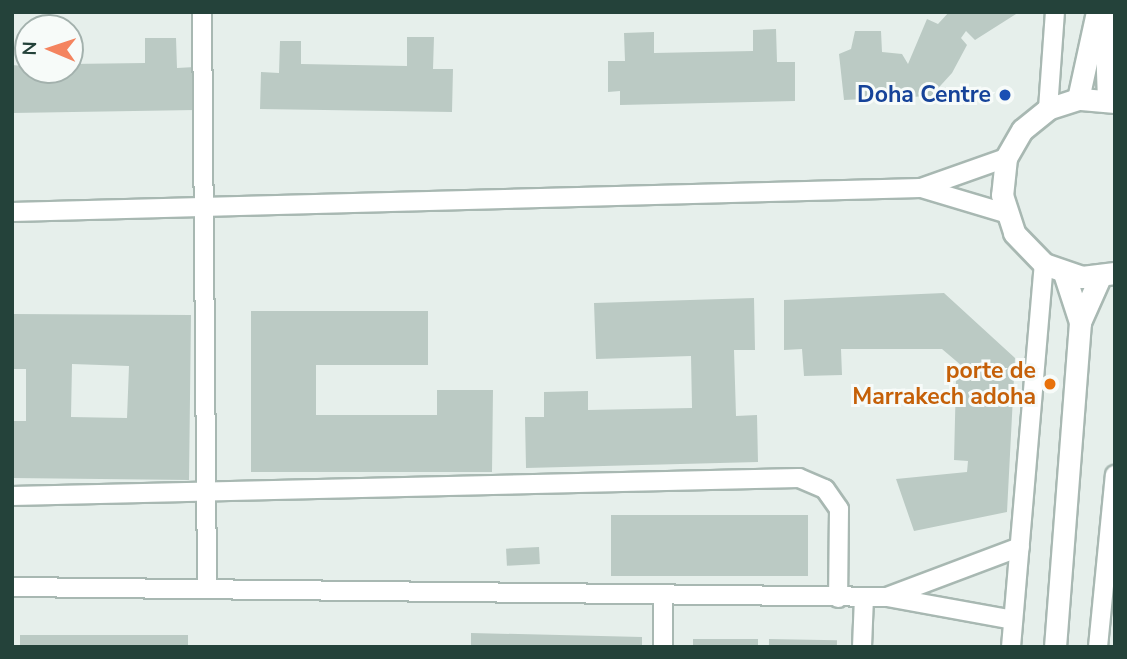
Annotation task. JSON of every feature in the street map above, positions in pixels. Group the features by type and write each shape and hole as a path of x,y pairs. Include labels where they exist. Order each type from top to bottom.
{"main road":[{"path":"1078,99 1097,12"},
{"path":"1080,322 1107,275 1065,273 1044,264 1027,251 1005,213 1006,158 1022,130 1048,109 1078,99 1111,101 1105,12"},
{"path":"1055,647 1080,322 1065,273"}],"street":[{"path":"202,12 210,492 207,589"},
{"path":"1048,109 1055,12"},
{"path":"12,212 204,210 920,188 1006,158"},
{"path":"920,188 1005,213"},
{"path":"1011,647 1044,264"},
{"path":"1098,647 1111,548 1115,475"},
{"path":"12,496 799,478 825,489 839,509 838,598"},
{"path":"887,597 1020,547"},
{"path":"12,587 887,597 1013,620"},
{"path":"663,596 663,647"},
{"path":"862,647 864,598"}],"building":[{"path":"949,12 1019,12 975,40 966,31 961,38 967,45 952,73 931,96 844,100 839,54 851,49 855,31 881,31 882,52 902,54 908,64 927,19 938,24"},
{"path":"776,29 777,62 795,62 795,101 620,105 620,91 608,92 608,61 625,61 624,33 654,32 654,53 753,51 753,30"},
{"path":"407,37 434,37 433,69 453,69 452,112 260,109 261,72 279,73 280,41 301,41 301,64 407,66"},
{"path":"145,38 176,38 177,68 195,67 195,110 12,113 12,65 14,84 84,84 84,64 145,63"},
{"path":"944,293 1015,358 1007,512 914,531 896,479 967,472 968,461 954,460 956,378 966,378 962,366 942,349 841,349 842,375 804,376 802,349 784,350 784,300"},
{"path":"754,298 755,350 734,350 736,416 757,415 758,462 526,468 525,417 544,417 544,392 588,391 588,410 692,408 691,356 596,359 594,303"},
{"path":"251,311 428,311 428,365 316,365 316,415 437,415 437,390 493,390 492,472 251,472"},
{"path":"12,314 191,315 189,480 12,478 12,421 26,421 26,369 12,369","holes":["72,364 129,366 127,418 71,417"]},
{"path":"611,515 808,515 808,576 611,576"},
{"path":"539,547 540,564 507,566 506,549"},
{"path":"471,633 642,637 642,647 471,647"},
{"path":"20,635 188,635 188,647 20,647"},
{"path":"693,639 758,639 758,647 693,647"},
{"path":"769,639 837,640 837,647 769,647"}],"place":[{"name":"Doha Centre","path":"1005,95"},
{"name":"porte de Marrakech adoha","path":"1050,384"}]}
